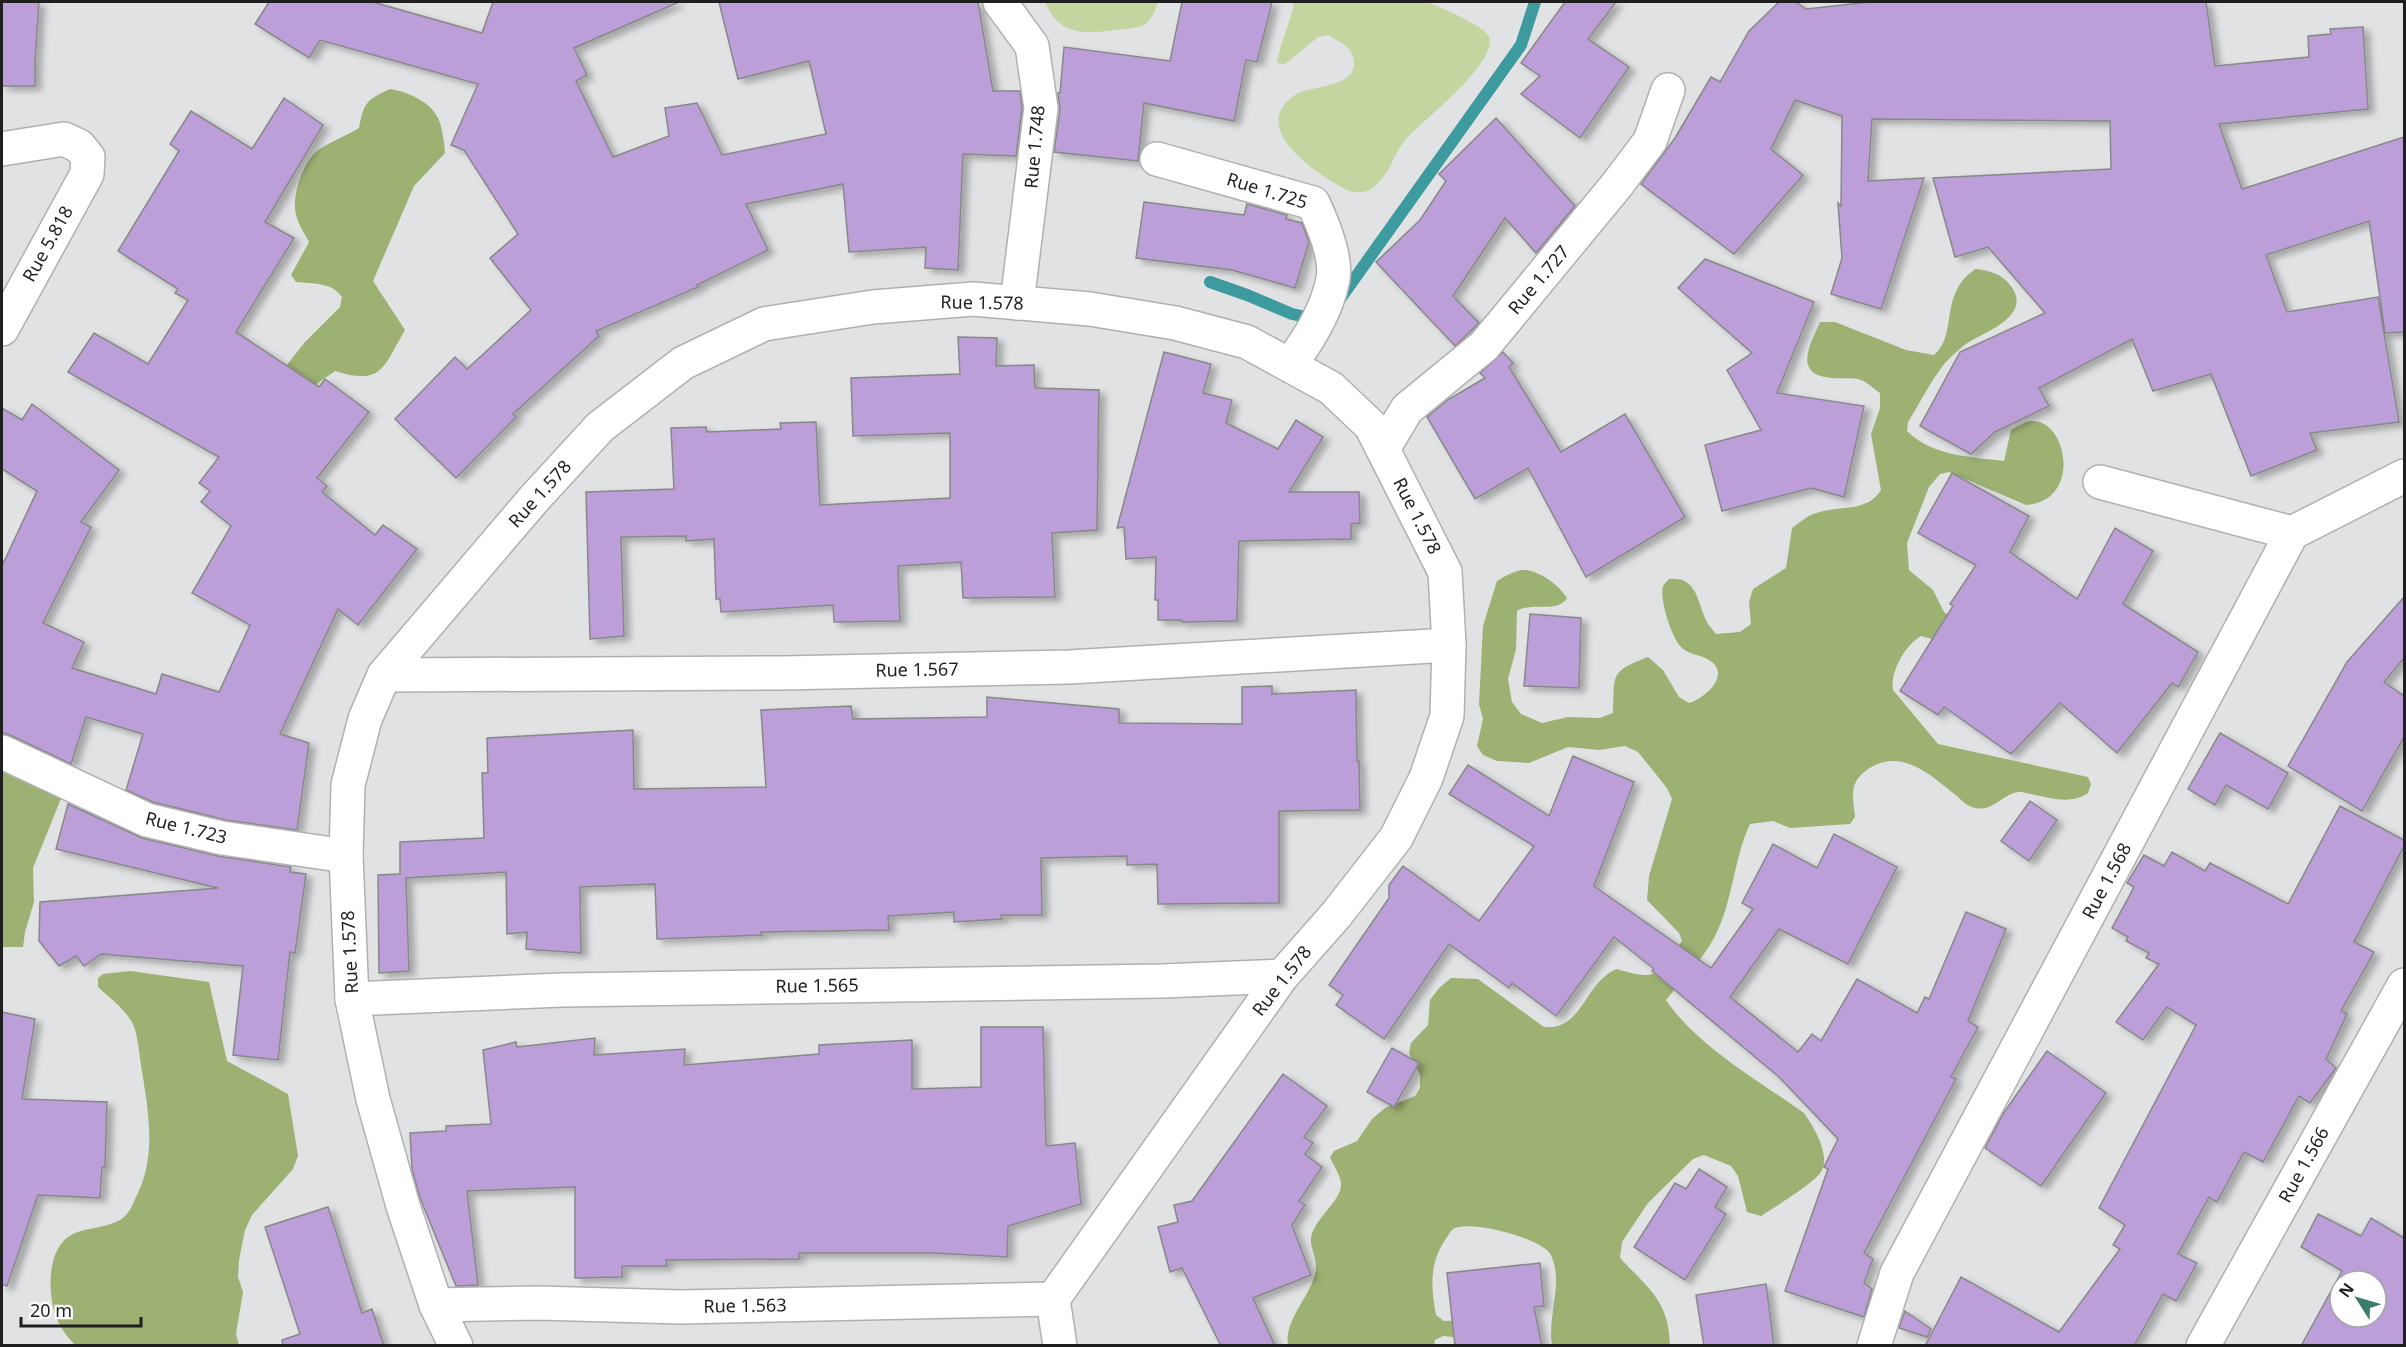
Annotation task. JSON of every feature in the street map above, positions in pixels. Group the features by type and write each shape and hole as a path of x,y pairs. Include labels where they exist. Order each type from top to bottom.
{"street":[{"name":"Rue 1.748","path":"1000,2 1032,46 1041,108 1017,303"},
{"name":"Rue 1.727","path":"1383,449 1407,410 1484,346 1616,186 1650,141 1668,90"},
{"name":"Rue 5.818","path":"2,149 64,139 79,147 87,157 87,174 2,329"},
{"name":"Rue 1.725","path":"1157,159 1313,203 1328,237 1334,277 1313,333 1290,365"},
{"name":"Rue 1.578","path":"456,1346 436,1305 403,1206 379,1120 352,999 346,856 348,785 365,719 384,675 533,500 600,427 683,363 764,324 873,307 973,299 1090,309 1175,323 1247,342 1331,387 1371,426 1445,572 1449,645 1447,716 1426,778 1396,838 1336,915 1282,976 1053,1299"},
{"path":"2100,482 2292,533 2404,476"},
{"name":"Rue 1.568","path":"1874,1346 1897,1273 2292,533"},
{"name":"Rue 1.567","path":"384,675 783,673 1069,667 1449,645"},
{"name":"Rue 1.723","path":"2,752 147,820 222,838 346,856"},
{"name":"Rue 1.565","path":"352,999 562,990 1162,981 1282,976"},
{"name":"Rue 1.566","path":"2203,1346 2404,985"},
{"path":"1053,1299 1060,1346"},
{"name":"Rue 1.563","path":"436,1305 537,1303 681,1307 1053,1299"}],"green space":[{"path":"1045,2 1158,2 1151,18 1144,25 1130,29 1083,32 1065,27 1051,13"},
{"path":"1294,2 1425,2 1459,16 1478,26 1488,35 1489,46 1484,59 1473,74 1407,138 1383,177 1368,191 1351,191 1332,182 1303,161 1282,135 1278,121 1282,108 1295,95 1347,78 1354,63 1349,49 1328,35 1318,37 1284,65 1277,62"},
{"path":"390,89 413,96 427,104 437,116 441,126 445,153 414,186 373,281 405,330 380,370 363,376 335,371 298,397 282,371 305,342 340,307 342,297 328,286 296,282 291,275 309,242 295,211 298,185 312,156 359,128 367,103"},
{"path":"1975,269 2004,278 2016,296 2016,305 2012,313 1997,327 1966,344 1945,363 1908,422 1907,431 1928,446 1952,454 2004,461 2011,430 2029,421 2044,424 2054,433 2061,446 2064,461 2062,476 2056,490 2044,500 2026,505 1949,472 1940,474 1929,487 1907,543 1909,570 1933,590 1944,612 1966,627 1969,649 1921,636 1904,652 1896,667 1893,690 1938,744 2088,777 2091,784 2088,793 2067,800 2019,792 1982,809 1965,804 1937,780 1916,767 1893,761 1868,769 1857,779 1853,790 1855,817 1850,824 1790,828 1773,821 1750,824 1744,838 1725,910 1714,938 1698,962 1666,1000 1679,1017 1712,1048 1804,1113 1819,1140 1824,1163 1819,1175 1812,1181 1761,1216 1747,1212 1738,1176 1731,1166 1704,1155 1693,1159 1648,1203 1622,1242 1620,1258 1648,1287 1661,1306 1669,1330 1670,1345 1552,1345 1556,1277 1551,1255 1534,1242 1505,1232 1474,1226 1453,1229 1440,1249 1433,1276 1434,1305 1436,1315 1444,1321 1499,1319 1492,1341 1443,1336 1435,1340 1434,1346 1288,1345 1289,1328 1311,1286 1316,1271 1311,1243 1313,1231 1338,1196 1340,1189 1338,1173 1330,1157 1334,1151 1357,1141 1372,1119 1385,1108 1415,1096 1420,1088 1420,1075 1409,1053 1411,1043 1428,1025 1430,1000 1439,988 1451,978 1478,979 1544,1027 1557,1026 1576,1014 1606,975 1617,969 1650,975 1662,968 1682,941 1679,933 1647,900 1649,876 1672,799 1667,788 1638,752 1625,746 1599,750 1568,747 1529,763 1497,761 1483,755 1477,746 1483,719 1479,704 1483,626 1497,581 1517,571 1529,571 1548,579 1567,598 1563,603 1551,607 1530,607 1517,611 1516,649 1508,679 1512,702 1521,714 1542,723 1568,717 1600,718 1613,713 1615,682 1620,671 1648,657 1663,670 1679,697 1689,703 1695,701 1716,681 1717,668 1712,662 1685,650 1678,643 1663,600 1662,592 1665,583 1669,579 1679,579 1691,586 1707,622 1716,634 1740,632 1751,624 1749,602 1753,589 1786,568 1792,528 1813,514 1868,502 1881,490 1871,434 1880,408 1880,393 1861,380 1820,376 1812,371 1807,358 1820,322 1835,322 1906,350 1934,355 1944,342 1952,302 1957,290 1963,280"},
{"path":"2,745 62,796 33,868 34,902 23,947 2,947"},
{"path":"130,971 209,982 227,1061 288,1094 298,1156 293,1169 252,1215 245,1230 238,1277 243,1292 236,1334 239,1345 75,1345 64,1332 56,1317 51,1292 52,1265 62,1242 77,1232 121,1220 131,1207 147,1167 148,1116 136,1034 126,1014 98,987 98,978 103,974"}],"building":[{"path":"2,2 39,2 35,86 2,86"},
{"path":"269,2 373,2 482,33 493,2 679,2 574,48 587,75 576,81 613,157 669,136 665,108 697,103 722,155 826,134 809,61 738,79 719,2 978,2 993,91 1020,91 1022,108 1016,156 963,154 958,270 925,268 926,247 849,252 843,184 746,204 768,250 697,285 698,287 596,331 599,336 513,414 516,417 456,478 395,419 455,357 467,369 531,310 490,258 518,234 464,150 451,145 478,84 320,40 309,58 255,24"},
{"path":"1182,2 1272,2 1257,62 1246,60 1234,121 1144,103 1138,161 1054,152 1060,110 1058,93 1060,93 1064,47 1170,61"},
{"path":"1565,2 1616,2 1588,39 1629,67 1580,138 1521,94 1540,76 1521,63"},
{"path":"1779,2 1796,2 1806,9 1870,2 2206,2 2215,66 2309,57 2308,36 2331,34 2330,29 2363,27 2368,109 2219,124 2242,189 2404,137 2404,332 2385,333 2369,221 2266,255 2287,312 2378,297 2399,422 2310,433 2317,450 2251,476 2211,374 2153,391 2132,339 2039,388 2049,406 1995,432 1971,454 1920,426 1960,352 2045,313 1988,247 1955,257 1933,178 2111,169 2110,121 1872,119 1868,181 1924,178 1881,309 1831,294 1842,258 1838,203 1841,206 1842,116 1795,100 1771,149 1803,175 1734,254 1641,184 1675,138 1711,77 1720,82 1749,31"},
{"path":"284,98 323,125 265,222 294,238 236,332 319,387 325,379 369,412 317,478 327,486 322,492 375,535 383,525 417,549 358,625 338,609 280,734 309,743 297,830 226,820 153,802 126,790 143,734 86,717 71,764 2,733 2,566 37,491 2,469 2,408 22,420 32,404 119,470 81,522 91,527 43,623 84,642 72,668 156,694 162,674 219,692 250,625 192,593 231,526 201,502 210,491 199,483 219,457 68,372 94,333 148,364 188,300 175,293 178,289 118,251 179,151 170,144 191,111 252,149"},
{"path":"1496,118 1575,206 1536,253 1505,218 1453,296 1479,323 1455,346 1376,262 1420,220 1446,181 1439,174"},
{"path":"1144,202 1244,215 1247,204 1287,215 1286,219 1302,223 1309,242 1295,288 1232,270 1136,258"},
{"path":"1705,259 1814,302 1777,393 1864,406 1844,497 1811,488 1722,511 1705,445 1761,430 1727,370 1752,353 1678,288"},
{"path":"958,337 997,338 996,366 1034,365 1035,388 1099,390 1097,530 1052,533 1055,597 963,598 961,562 898,566 900,621 834,622 833,605 721,612 720,599 716,599 714,539 686,541 686,536 621,537 624,636 590,639 586,492 674,489 671,428 706,427 707,432 781,429 780,423 816,422 820,505 950,498 950,433 853,436 851,378 960,374"},
{"path":"1164,352 1211,364 1203,393 1232,400 1226,423 1278,449 1296,420 1323,437 1289,492 1359,492 1360,523 1351,524 1351,539 1239,541 1237,621 1158,620 1158,600 1155,600 1156,557 1126,559 1124,527 1117,528"},
{"path":"1503,352 1513,363 1509,367 1561,452 1625,414 1685,517 1586,577 1528,468 1475,499 1427,417 1449,399 1485,378 1480,373"},
{"path":"1952,473 2029,516 2010,552 2077,599 2115,528 2153,551 2123,604 2198,652 2178,687 2172,683 2117,753 2060,703 2011,754 1944,707 1938,715 1900,691 1953,606 1950,604 1976,565 1918,533"},
{"path":"2404,597 2404,658 2384,682 2404,696 2404,737 2362,811 2288,766 2347,662"},
{"path":"1530,614 1581,618 1579,688 1524,686"},
{"path":"1272,686 1272,694 1356,690 1357,761 1359,761 1360,810 1279,811 1279,903 1158,904 1157,864 1127,865 1127,856 1041,858 1042,915 1001,915 1002,919 954,922 954,912 888,916 889,930 761,932 762,935 657,939 655,884 580,887 581,953 526,949 527,932 507,934 506,872 406,878 409,971 379,973 378,875 400,874 400,842 484,838 482,773 488,773 487,738 633,730 634,789 766,787 761,710 851,706 853,719 987,717 987,697 1119,709 1119,723 1242,724 1242,687"},
{"path":"2220,733 2288,773 2268,809 2226,785 2215,805 2188,789"},
{"path":"1573,756 1634,782 1594,886 1711,968 1753,909 1742,903 1773,844 1817,868 1834,834 1897,867 1848,964 1779,929 1730,997 1798,1052 1812,1034 1821,1041 1857,979 1917,1013 1925,997 1929,999 1966,912 2006,929 1968,1021 1978,1027 1951,1077 1956,1079 1864,1253 1873,1259 1864,1283 1872,1289 1864,1317 1785,1291 1828,1169 1824,1167 1838,1139 1779,1077 1614,937 1556,1016 1512,983 1509,988 1449,944 1384,1039 1336,1005 1343,995 1329,985 1389,898 1389,885 1403,866 1479,921 1534,846 1449,794 1468,765 1549,816"},
{"path":"2030,801 2057,820 2029,861 2001,841"},
{"path":"68,804 142,838 218,856 291,867 290,872 306,874 295,953 290,952 278,1060 233,1055 243,966 101,954 84,966 76,956 59,966 39,941 40,902 218,888 56,849"},
{"path":"2340,806 2404,840 2404,846 2354,942 2374,952 2341,1011 2347,1014 2326,1059 2336,1068 2310,1103 2299,1096 2263,1162 2244,1152 2217,1202 2209,1197 2178,1254 2197,1263 2176,1301 2163,1294 2134,1346 1925,1346 1961,1277 2059,1332 2120,1249 2113,1245 2125,1225 2099,1208 2196,1025 2167,1007 2143,1040 2116,1022 2159,964 2146,958 2149,953 2126,941 2128,937 2112,928 2134,887 2127,883 2144,855 2164,866 2172,852 2205,871 2210,863 2288,904"},
{"path":"2,1012 35,1019 22,1099 107,1102 105,1167 102,1167 100,1198 38,1195 7,1286 2,1285"},
{"path":"981,1027 1043,1027 1046,1146 1075,1143 1081,1204 1008,1226 1007,1257 934,1253 799,1253 799,1259 666,1260 667,1266 622,1266 622,1277 575,1278 575,1187 467,1191 478,1285 456,1286 420,1198 412,1169 410,1133 446,1131 446,1126 491,1124 483,1050 516,1042 517,1047 595,1038 594,1055 685,1049 684,1065 819,1054 819,1045 912,1040 912,1089 981,1087"},
{"path":"1392,1048 1419,1063 1394,1107 1367,1092"},
{"path":"2047,1051 2106,1093 2041,1186 1985,1148 2003,1114"},
{"path":"1283,1074 1327,1106 1304,1137 1313,1143 1305,1154 1322,1167 1299,1201 1305,1205 1292,1225 1311,1275 1253,1298 1275,1346 1221,1346 1182,1268 1170,1272 1158,1227 1178,1222 1174,1205 1192,1201"},
{"path":"1699,1169 1727,1187 1715,1207 1726,1214 1685,1280 1634,1247 1675,1183 1686,1189"},
{"path":"328,1207 362,1313 372,1309 384,1346 283,1346 282,1340 300,1334 265,1227"},
{"path":"2318,1214 2361,1236 2371,1218 2404,1238 2404,1346 2301,1346 2328,1297 2328,1329 2388,1329 2388,1269 2339,1269 2301,1247"},
{"path":"1540,1263 1544,1306 1534,1307 1542,1346 1455,1346 1447,1273"},
{"path":"1766,1284 1774,1346 1704,1346 1696,1295"},
{"path":"1905,1311 1931,1329 1927,1337 1899,1328"}],"waterway":[{"path":"1340,299 1521,45 1535,2"},
{"path":"1210,282 1292,314 1316,319"}]}
